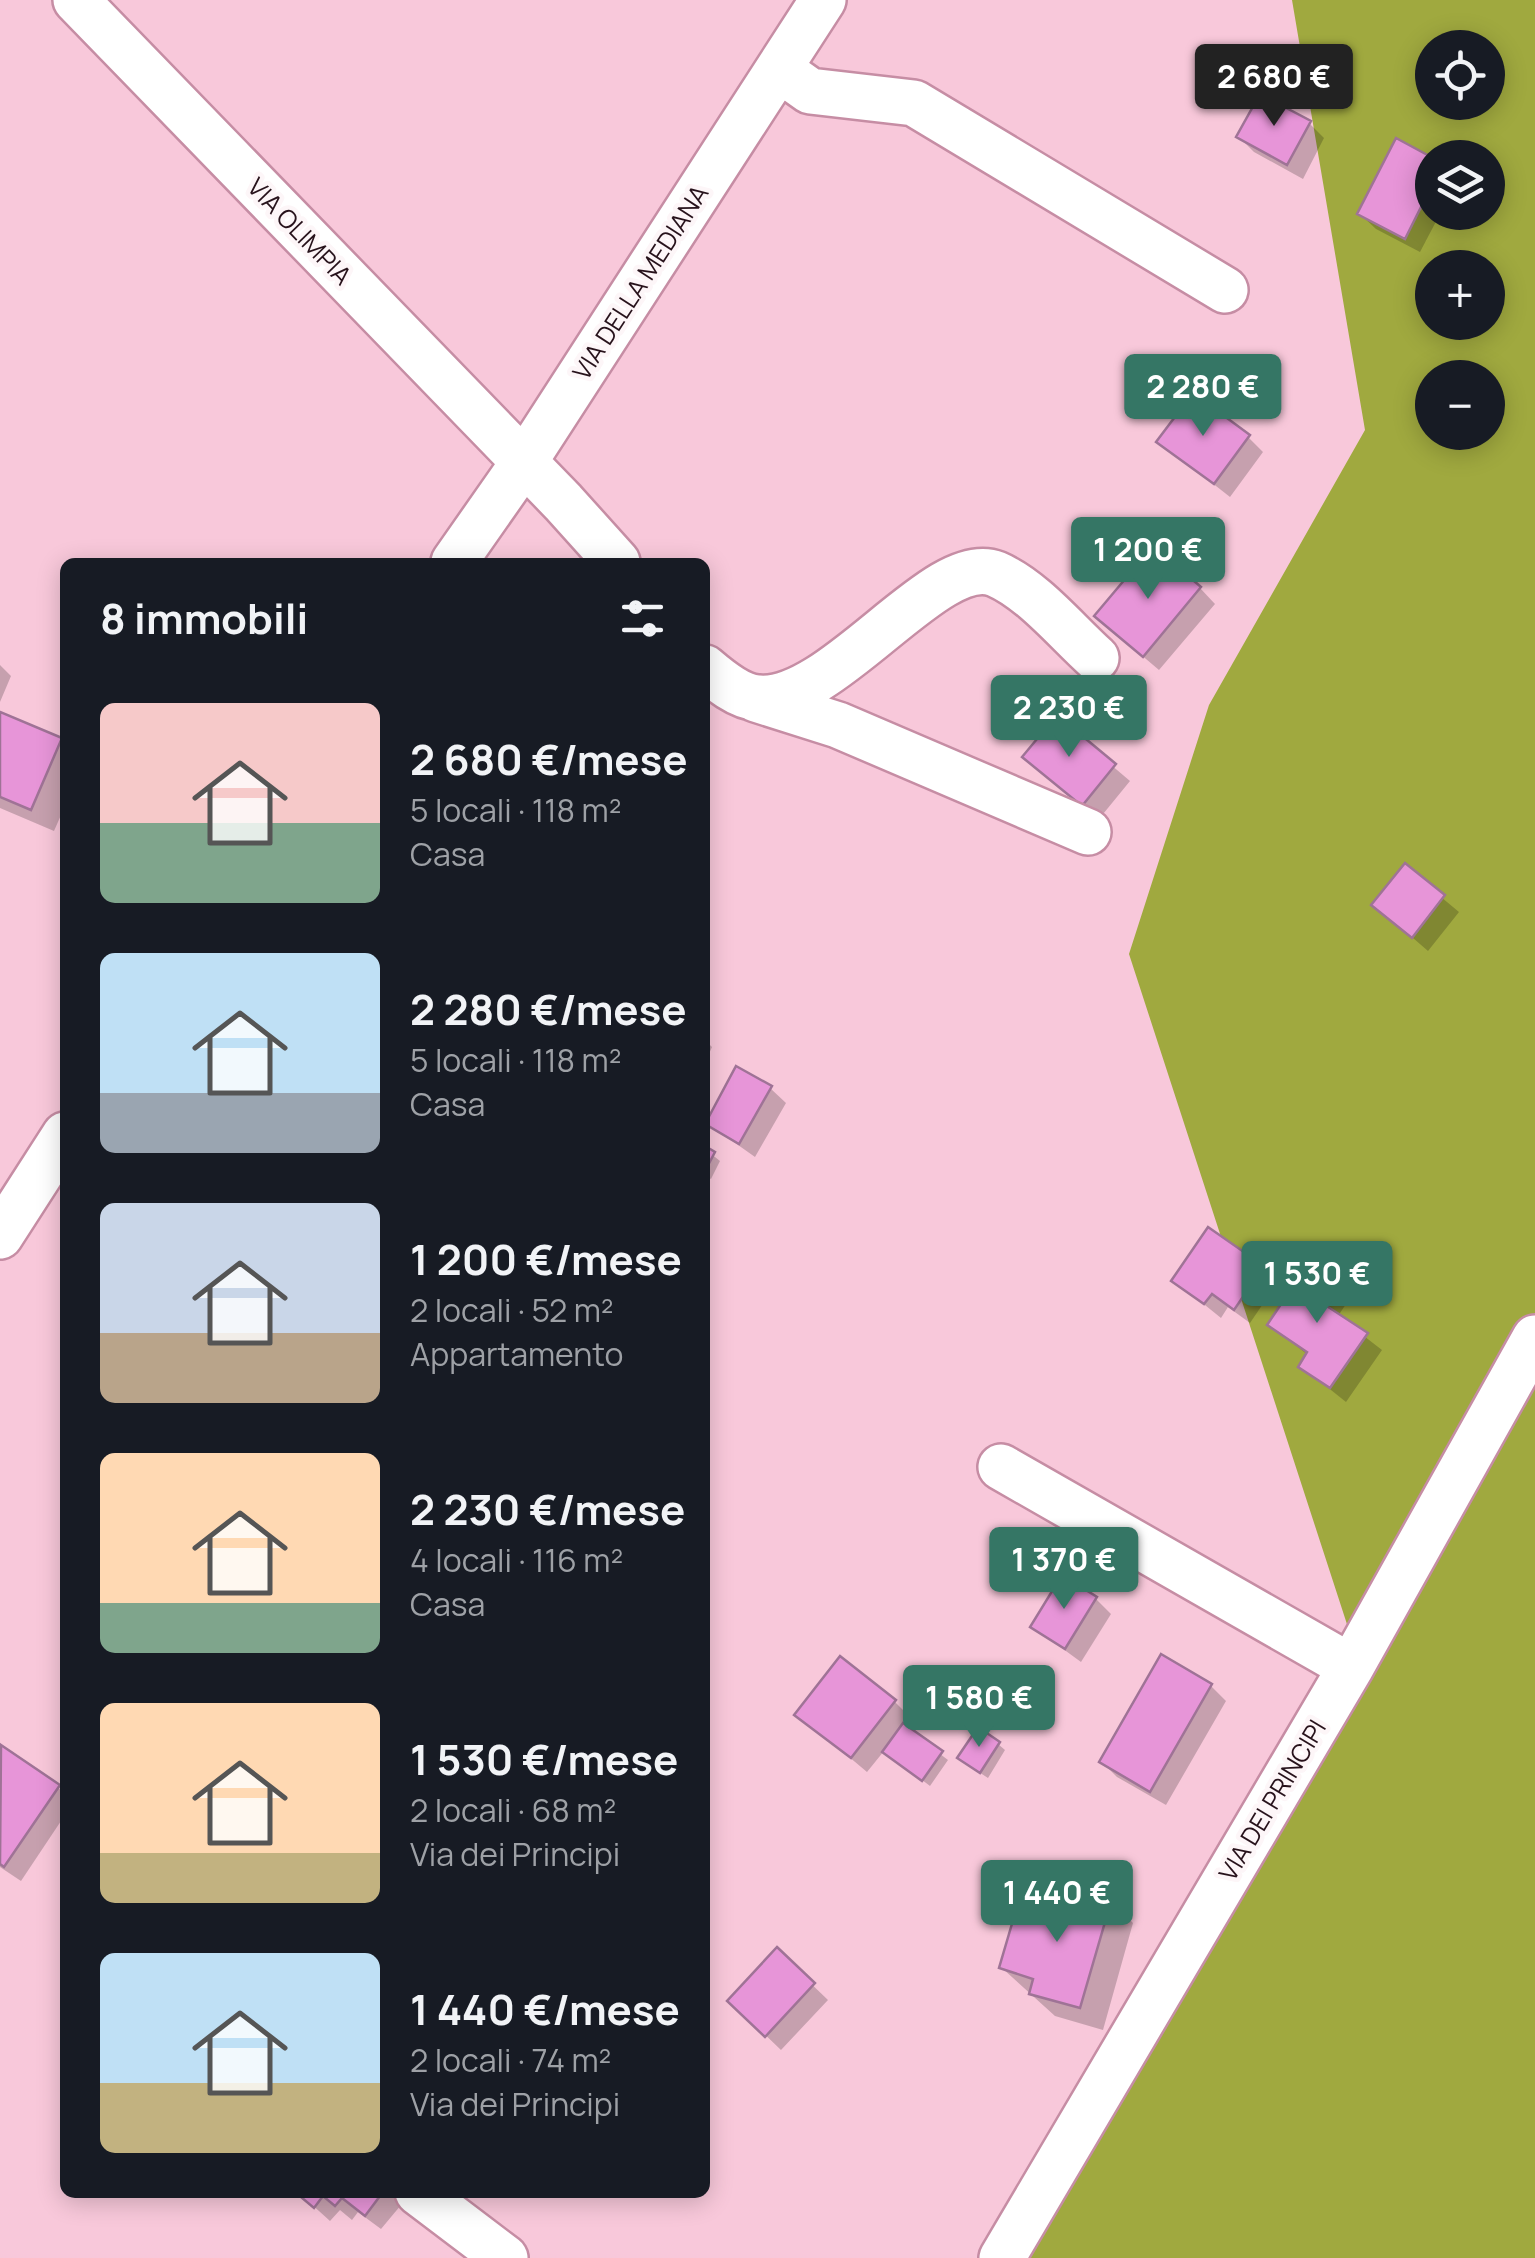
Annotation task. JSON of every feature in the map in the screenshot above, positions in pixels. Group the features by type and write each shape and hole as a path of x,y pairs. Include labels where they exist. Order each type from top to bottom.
{"street":[{"name":"VIA OLIMPIA","path":"76,0 612,558"},
{"name":"VIA DELLA MEDIANA","path":"457,558 524,462 824,0"},
{"path":"778,69 810,91 893,97 914,103 1225,290"},
{"path":"754,699 789,694 808,686 940,587 978,571 1007,581 1096,658"},
{"path":"710,671 754,699 838,725 1088,832"},
{"path":"0,1236 60,1143"},
{"name":"VIA DEI PRINCIPI","path":"1002,2258 1351,1667 1535,1338"},
{"path":"1001,1467 1351,1667"},
{"path":"426,2198 505,2258"}],"green space":[{"path":"1292,0 1535,0 1535,2258 1002,2258 1357,1655 1129,954 1209,705 1365,430"}],"building":[{"path":"1260,94 1311,121 1287,165 1236,137"},
{"path":"1396,138 1415,148 1415,219 1405,239 1357,214"},
{"path":"1193,393 1250,435 1214,484 1156,442"},
{"path":"1153,546 1201,587 1143,657 1094,616"},
{"path":"0,712 60,737 60,743 31,810 0,797"},
{"path":"1057,715 1116,764 1082,806 1022,757"},
{"path":"1405,863 1445,895 1412,938 1371,905"},
{"path":"736,1066 772,1086 739,1144 710,1127 710,1115"},
{"path":"1208,1227 1264,1266 1234,1310 1212,1294 1204,1304 1171,1281"},
{"path":"1311,1260 1338,1278 1322,1303 1368,1333 1330,1388 1298,1367 1307,1352 1267,1325"},
{"path":"1062,1575 1097,1597 1065,1649 1030,1627"},
{"path":"1161,1654 1212,1684 1150,1792 1099,1762"},
{"path":"840,1656 896,1700 851,1758 794,1715"},
{"path":"903,1723 943,1751 922,1781 882,1752"},
{"path":"978,1727 1000,1742 980,1773 957,1758"},
{"path":"1,1745 60,1785 4,1867 0,1864"},
{"path":"1089,1891 1112,1898 1080,2008 1029,1994 1033,1979 999,1968 1019,1900 1042,1907 1046,1892 1086,1904"},
{"path":"777,1947 815,1983 765,2037 727,2001"},
{"path":"302,2198 322,2198 314,2208"},
{"path":"325,2198 342,2198 335,2206"},
{"path":"342,2198 378,2198 365,2216"}]}
